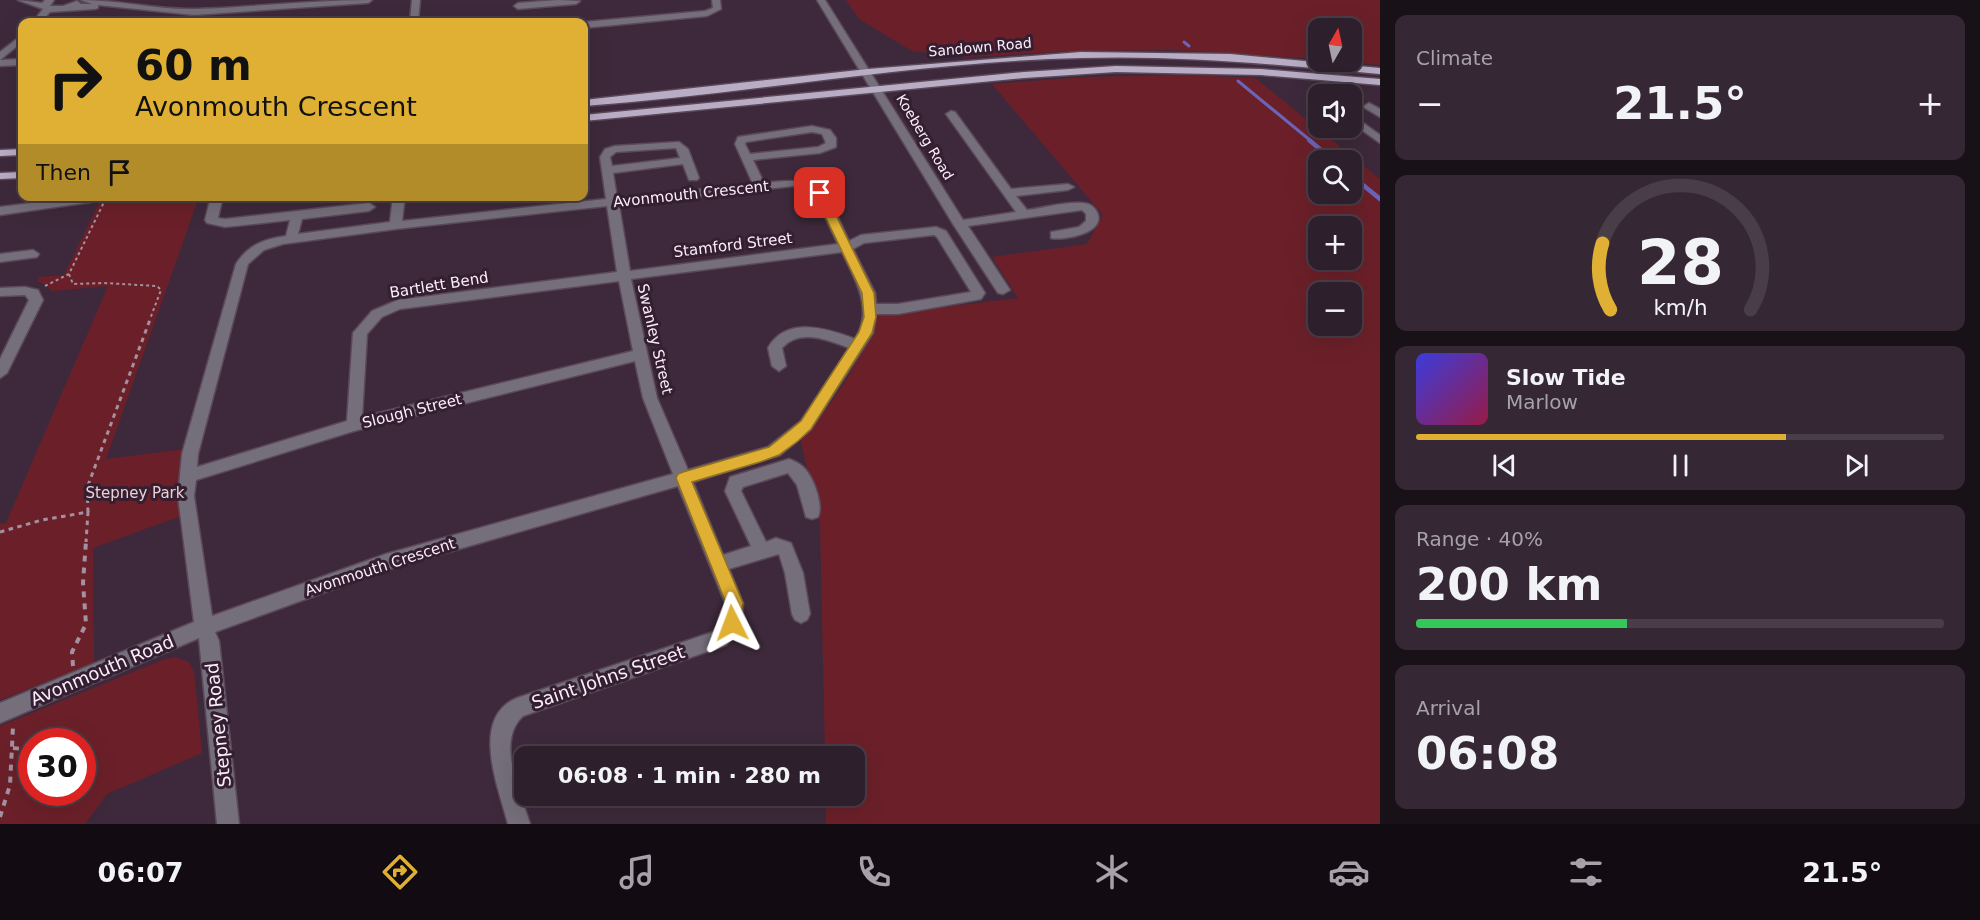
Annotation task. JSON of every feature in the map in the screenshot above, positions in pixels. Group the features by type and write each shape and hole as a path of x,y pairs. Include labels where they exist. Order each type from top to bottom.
{"main road":[{"name":"Sandown Road","path":"588,103 1014,58 1144,55 1230,57 1380,71"},
{"path":"588,118 1033,74 1147,68 1261,72 1380,82"},
{"path":"0,153 18,152"},
{"path":"0,176 18,175"}],"street":[{"path":"22,0 67,8 131,8 207,12 282,3 368,0"},
{"path":"51,18 83,0 131,8"},
{"path":"414,18 416,0"},
{"path":"518,6 585,0"},
{"path":"588,25 707,13 717,9 716,0"},
{"name":"Koeberg Road","path":"821,0 879,89 959,224 1003,290"},
{"path":"39,18 47,5"},
{"path":"0,57 18,41"},
{"path":"0,63 18,62"},
{"path":"1369,106 1380,114"},
{"path":"951,114 1024,215"},
{"path":"1362,126 1380,140"},
{"path":"746,158 820,150 829,148 832,142 826,132 812,129 742,139 740,144 746,158 760,186"},
{"path":"687,160 607,170 604,157 609,151 615,149 675,144 681,147 687,160 693,178"},
{"name":"Swanley Street","path":"607,170 610,203 639,355 650,398 683,478"},
{"name":"Avonmouth Crescent","path":"793,183 809,185 816,190 822,196 868,293 870,309 866,333 806,425 793,437 774,451 755,458 386,562 204,627 186,496 190,454 242,264 256,248 291,239 553,202 610,203 760,186 793,183"},
{"path":"1008,194 1068,187"},
{"path":"0,211 79,201"},
{"path":"216,201 211,217 215,222 297,216 369,207"},
{"path":"396,225 398,201"},
{"path":"959,224 1082,206 1088,208 1092,213 1092,222 1083,230 1055,235"},
{"path":"291,239 297,216"},
{"name":"Stamford Street","path":"624,275 847,247 861,239 936,231 942,234 978,293 976,296 898,309 870,309"},
{"path":"0,258 33,254"},
{"name":"Bartlett Bend","path":"354,425 358,338 371,318 384,310 398,305 624,275"},
{"path":"0,292 21,290 33,293 34,305 0,373"},
{"path":"779,366 775,348 779,340 786,336 822,333 857,346"},
{"name":"Slough Street","path":"188,476 354,425 639,355"},
{"path":"761,550 736,501 733,491 736,482 789,466 796,468 801,475 812,512"},
{"name":"Saint Johns Street","path":"519,824 500,744 503,726 511,712 718,639 732,623 735,603 683,478"},
{"path":"718,564 776,546 785,548 794,573 801,615"},
{"name":"Avonmouth Road","path":"7,710 204,627"},
{"name":"Stepney Road","path":"204,627 210,641 228,824"}],"path":[{"path":"33,293 69,274 105,201"},
{"path":"69,274 73,284 108,283 117,286 157,286 161,290 87,488 88,513 83,583 86,624 72,652 76,682"},
{"path":"0,532 42,520 88,513"},
{"path":"0,817 7,804 13,748 7,710"},
{"path":"13,748 18,749"}],"green space":[{"path":"846,0 1380,0 1380,65 1362,63 1362,18 1308,18 1308,58 1171,50 1075,51 966,57 912,51 859,19"},
{"path":"1183,75 1255,78 1308,121 1308,138 1329,138 1344,150 1308,150 1308,204 1362,204 1362,164 1380,179 1380,824 826,824 825,806 865,806 865,746 825,746 820,524 800,438 823,413 856,364 878,315 1018,298 992,257 1087,244 1103,215 992,84 1086,77"},
{"name":"Stepney Park","path":"100,201 198,201 106,459 185,449 179,480 181,516 93,548 94,663 0,700 0,524 6,523 108,286 52,291 37,281 39,277 64,275"},
{"path":"175,657 189,662 194,671 202,753 107,794 85,824 0,824 0,726 165,659"}],"waterway":[{"path":"1184,42 1189,46"},
{"path":"1238,81 1311,141"},
{"path":"1309,140 1321,150"},
{"path":"1362,184 1380,199"}],"route":[{"path":"732,623 735,603 683,478 774,451 793,437 806,425 866,333 870,317 868,293 820,193"}]}
